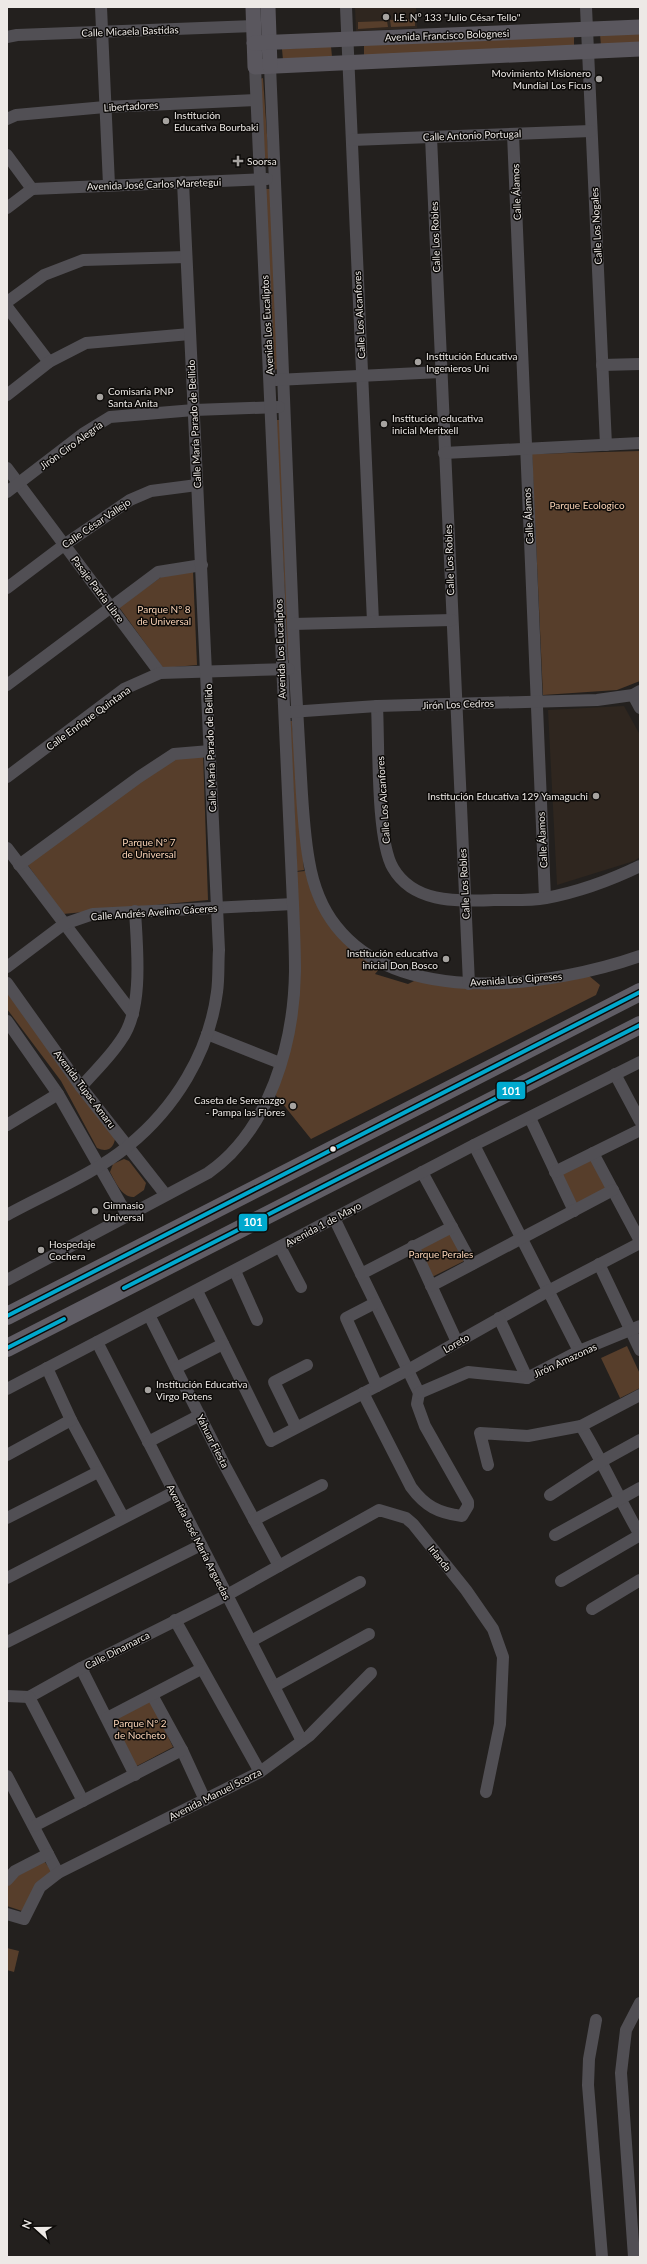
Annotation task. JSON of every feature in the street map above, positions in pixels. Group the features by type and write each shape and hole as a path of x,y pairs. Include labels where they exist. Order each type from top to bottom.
{"highway":[{"path":"7,1316 640,992"},
{"path":"7,1348 640,1025"}],"main road":[{"name":"Avenida Los Eucaliptos","path":"253,7 255,67"},
{"name":"Avenida Los Eucaliptos","path":"268,7 270,66"},
{"name":"Avenida Francisco Bolognesi","path":"254,44 640,27"},
{"path":"255,67 640,49"}],"street":[{"path":"101,7 109,185"},
{"name":"Calle Los Alcanfores","path":"346,7 373,622"},
{"name":"Calle Los Nogales","path":"586,7 606,445"},
{"name":"Calle Micaela Bastidas","path":"7,37 254,26"},
{"name":"Avenida Los Eucaliptos","path":"270,66 297,712 304,825 314,882"},
{"name":"Avenida Los Eucaliptos","path":"7,1280 165,1194 208,1173 225,1161 244,1137 270,1094 287,1042 293,1002 295,972 293,904 281,670 270,381 255,67"},
{"name":"Libertadores","path":"7,119 16,115 105,107 256,100"},
{"name":"Calle Antonio Portugal","path":"352,140 591,131"},
{"name":"Calle Álamos","path":"514,134 525,450 545,898"},
{"name":"Calle Los Robles","path":"431,137 468,984"},
{"path":"7,155 32,188 7,208"},
{"name":"Avenida José Carlos Maretegui","path":"32,188 275,179"},
{"name":"Calle María Parado de Bellido","path":"7,1214 99,1166 128,1147 166,1108 188,1077 207,1034 217,993 219,950 216,907 208,672 197,485 183,182"},
{"path":"7,302 44,276 83,260 186,256"},
{"path":"7,308 49,362"},
{"path":"7,395 49,362 86,343 190,334"},
{"path":"602,365 640,364"},
{"path":"270,381 441,372"},
{"name":"Jirón Ciro Alegría","path":"7,492 84,433 110,417 194,410 285,407"},
{"path":"444,453 640,443"},
{"name":"Pasaje Patria Libre","path":"7,468 160,673"},
{"name":"Calle César Vallejo","path":"7,588 64,545 130,500 151,491 197,485"},
{"path":"7,684 158,572 202,565"},
{"path":"293,624 452,620"},
{"name":"Calle Enrique Quintana","path":"7,777 124,689 160,673 281,670 295,668"},
{"path":"637,693 640,708"},
{"name":"Jirón Los Cedros","path":"283,713 377,706 597,700 637,693"},
{"name":"Calle Los Alcanfores","path":"377,706 382,819 388,855 393,868 412,888 423,894 447,900 465,901 545,898 586,888 640,866"},
{"path":"20,865 139,777 174,754 210,751"},
{"path":"7,848 133,1014"},
{"name":"Avenida Los Cipreses","path":"314,882 324,908 338,929 358,948 391,968 425,977 468,984 542,979 581,973 612,966 640,956"},
{"name":"Calle Andrés Avelino Cáceres","path":"7,967 64,924 93,914 293,904"},
{"path":"81,1087 122,1040 133,1014 138,962 135,911"},
{"name":"Avenida Túpac Amaru","path":"7,983 81,1087 165,1194"},
{"path":"7,1021 58,1094 127,1215"},
{"path":"207,1034 280,1063"},
{"name":"Avenida 1 de Mayo","path":"7,1389 474,1145 640,1062"},
{"path":"616,1074 640,1120"},
{"path":"7,1125 58,1094"},
{"path":"530,1118 574,1211"},
{"path":"555,1172 640,1130"},
{"path":"474,1145 579,1351"},
{"path":"593,1153 640,1242"},
{"path":"422,1172 472,1264"},
{"path":"432,1286 613,1190"},
{"path":"334,1218 419,1393 417,1404 420,1415 438,1452 468,1502 462,1516 432,1509 421,1500 411,1487 363,1393"},
{"path":"361,1274 452,1227"},
{"name":"Loreto","path":"223,1344 271,1441 408,1370 499,1318 640,1242"},
{"path":"413,1246 457,1342"},
{"path":"280,1247 301,1287"},
{"path":"599,1264 636,1328 640,1350"},
{"path":"235,1271 257,1320"},
{"path":"176,1368 223,1344 197,1291"},
{"path":"375,1303 346,1318 377,1386"},
{"name":"Yahuar Fiesta","path":"149,1315 279,1566"},
{"path":"499,1318 527,1378"},
{"name":"Jirón Amazonas","path":"419,1393 468,1372 527,1378 579,1351 636,1328"},
{"name":"Avenida José María Arguedas","path":"97,1342 302,1741"},
{"path":"296,1427 274,1382 308,1365"},
{"path":"47,1368 71,1420 123,1517"},
{"path":"488,1465 480,1433 528,1436 581,1426 640,1396"},
{"path":"148,1442 200,1415"},
{"path":"7,1455 71,1420"},
{"path":"561,1580 640,1535 619,1499 602,1460 581,1426"},
{"path":"550,1495 602,1460 640,1440"},
{"path":"7,1518 98,1472"},
{"path":"254,1520 322,1485"},
{"path":"555,1535 640,1488"},
{"path":"7,1578 174,1492"},
{"name":"Irlanda","path":"226,1594 379,1510 406,1518 413,1524 466,1590 493,1629 503,1657 500,1724 486,1792"},
{"path":"7,1642 201,1545"},
{"path":"592,1609 640,1580"},
{"path":"251,1641 360,1582"},
{"name":"Calle Dinamarca","path":"29,1697 81,1668 226,1594"},
{"path":"176,1620 201,1669 260,1772"},
{"path":"274,1686 369,1634"},
{"path":"81,1668 135,1774"},
{"path":"107,1718 201,1669"},
{"name":"Avenida Manuel Scorza","path":"7,1914 25,1918 40,1888 58,1873 260,1772 302,1741 371,1673"},
{"path":"152,1695 182,1750 205,1800"},
{"path":"7,1696 29,1697 83,1801"},
{"path":"34,1826 182,1750"},
{"path":"7,1776 58,1873"},
{"path":"7,1880 15,1871 48,1854"},
{"path":"634,2257 620,2073 626,2030 640,2003"},
{"path":"596,2020 589,2059 588,2085 602,2257"}],"shaded area":[{"name":"I.E. N° 133 \"Julio César Tello\"","path":"355,7 416,7 417,28 356,31"},
{"name":"Institución Educativa 129 Yamaguchi","path":"624,706 640,735 640,857 634,861 557,885 548,710"}],"green space":[{"path":"415,19 415,26 391,27 390,20"},
{"path":"387,21 388,27 358,29 358,22"},
{"path":"640,32 640,44 601,46 600,34"},
{"path":"574,35 574,47 364,56 364,45"},
{"path":"331,46 332,57 283,60 282,49"},
{"path":"263,78 269,164 264,164 260,79"},
{"path":"265,189 270,189 279,369 273,370"},
{"path":"276,420 280,420 291,660 288,660"},
{"name":"Parque Ecologico","path":"640,451 640,681 617,690 543,695 532,454"},
{"name":"Parque Nº 8 de Universal","path":"193,571 197,665 163,668 119,607 164,575"},
{"path":"290,721 292,721 304,870 297,871"},
{"name":"Parque Nº 7 de Universal","path":"203,753 208,900 63,914 27,864 179,754"},
{"path":"305,871 314,899 350,947 380,968 375,974 408,984 416,980 588,975 600,985 596,995 311,1139 274,1093 295,1029 295,872"},
{"path":"7,990 115,1139 111,1148 103,1150 97,1148 61,1081 7,1009"},
{"path":"593,1158 609,1187 573,1205 559,1175"},
{"path":"124,1159 129,1161 146,1183 144,1190 134,1197 130,1197 122,1192 110,1172 113,1164"},
{"name":"Parque Perales","path":"450,1231 464,1261 432,1277 417,1247"},
{"path":"627,1346 640,1374 640,1388 620,1398 601,1358"},
{"name":"Parque Nº 2 de Nocheto","path":"149,1698 173,1747 135,1767 110,1719"},
{"path":"44,1861 52,1871 22,1911 7,1906 7,1887 10,1880"},
{"path":"7,1948 19,1951 14,1972 7,1970"}],"transit line":[{"name":"101","path":"7,1316 640,992"},
{"name":"101","path":"124,1288 640,1025"},
{"name":"101","path":"7,1348 64,1319"}],"place":[{"name":"I.E. N° 133 \"Julio César Tello\"","path":"386,17"},
{"name":"Movimiento Misionero Mundial Los Ficus","path":"599,79"},
{"name":"Institución Educativa Bourbaki","path":"166,121"},
{"name":"Soorsa","path":"238,161"},
{"name":"Institución Educativa Ingenieros Uni","path":"418,362"},
{"name":"Comisaría PNP Santa Anita","path":"100,397"},
{"name":"Institución educativa inicial Meritxell","path":"384,424"},
{"name":"Institución Educativa 129 Yamaguchi","path":"596,796"},
{"name":"Institución educativa inicial Don Bosco","path":"446,959"},
{"name":"Caseta de Serenazgo - Pampa las Flores","path":"293,1106"},
{"name":"Gimnasio Universal","path":"95,1211"},
{"name":"Hospedaje Cochera","path":"41,1250"},
{"name":"Institución Educativa Virgo Potens","path":"148,1390"}]}
